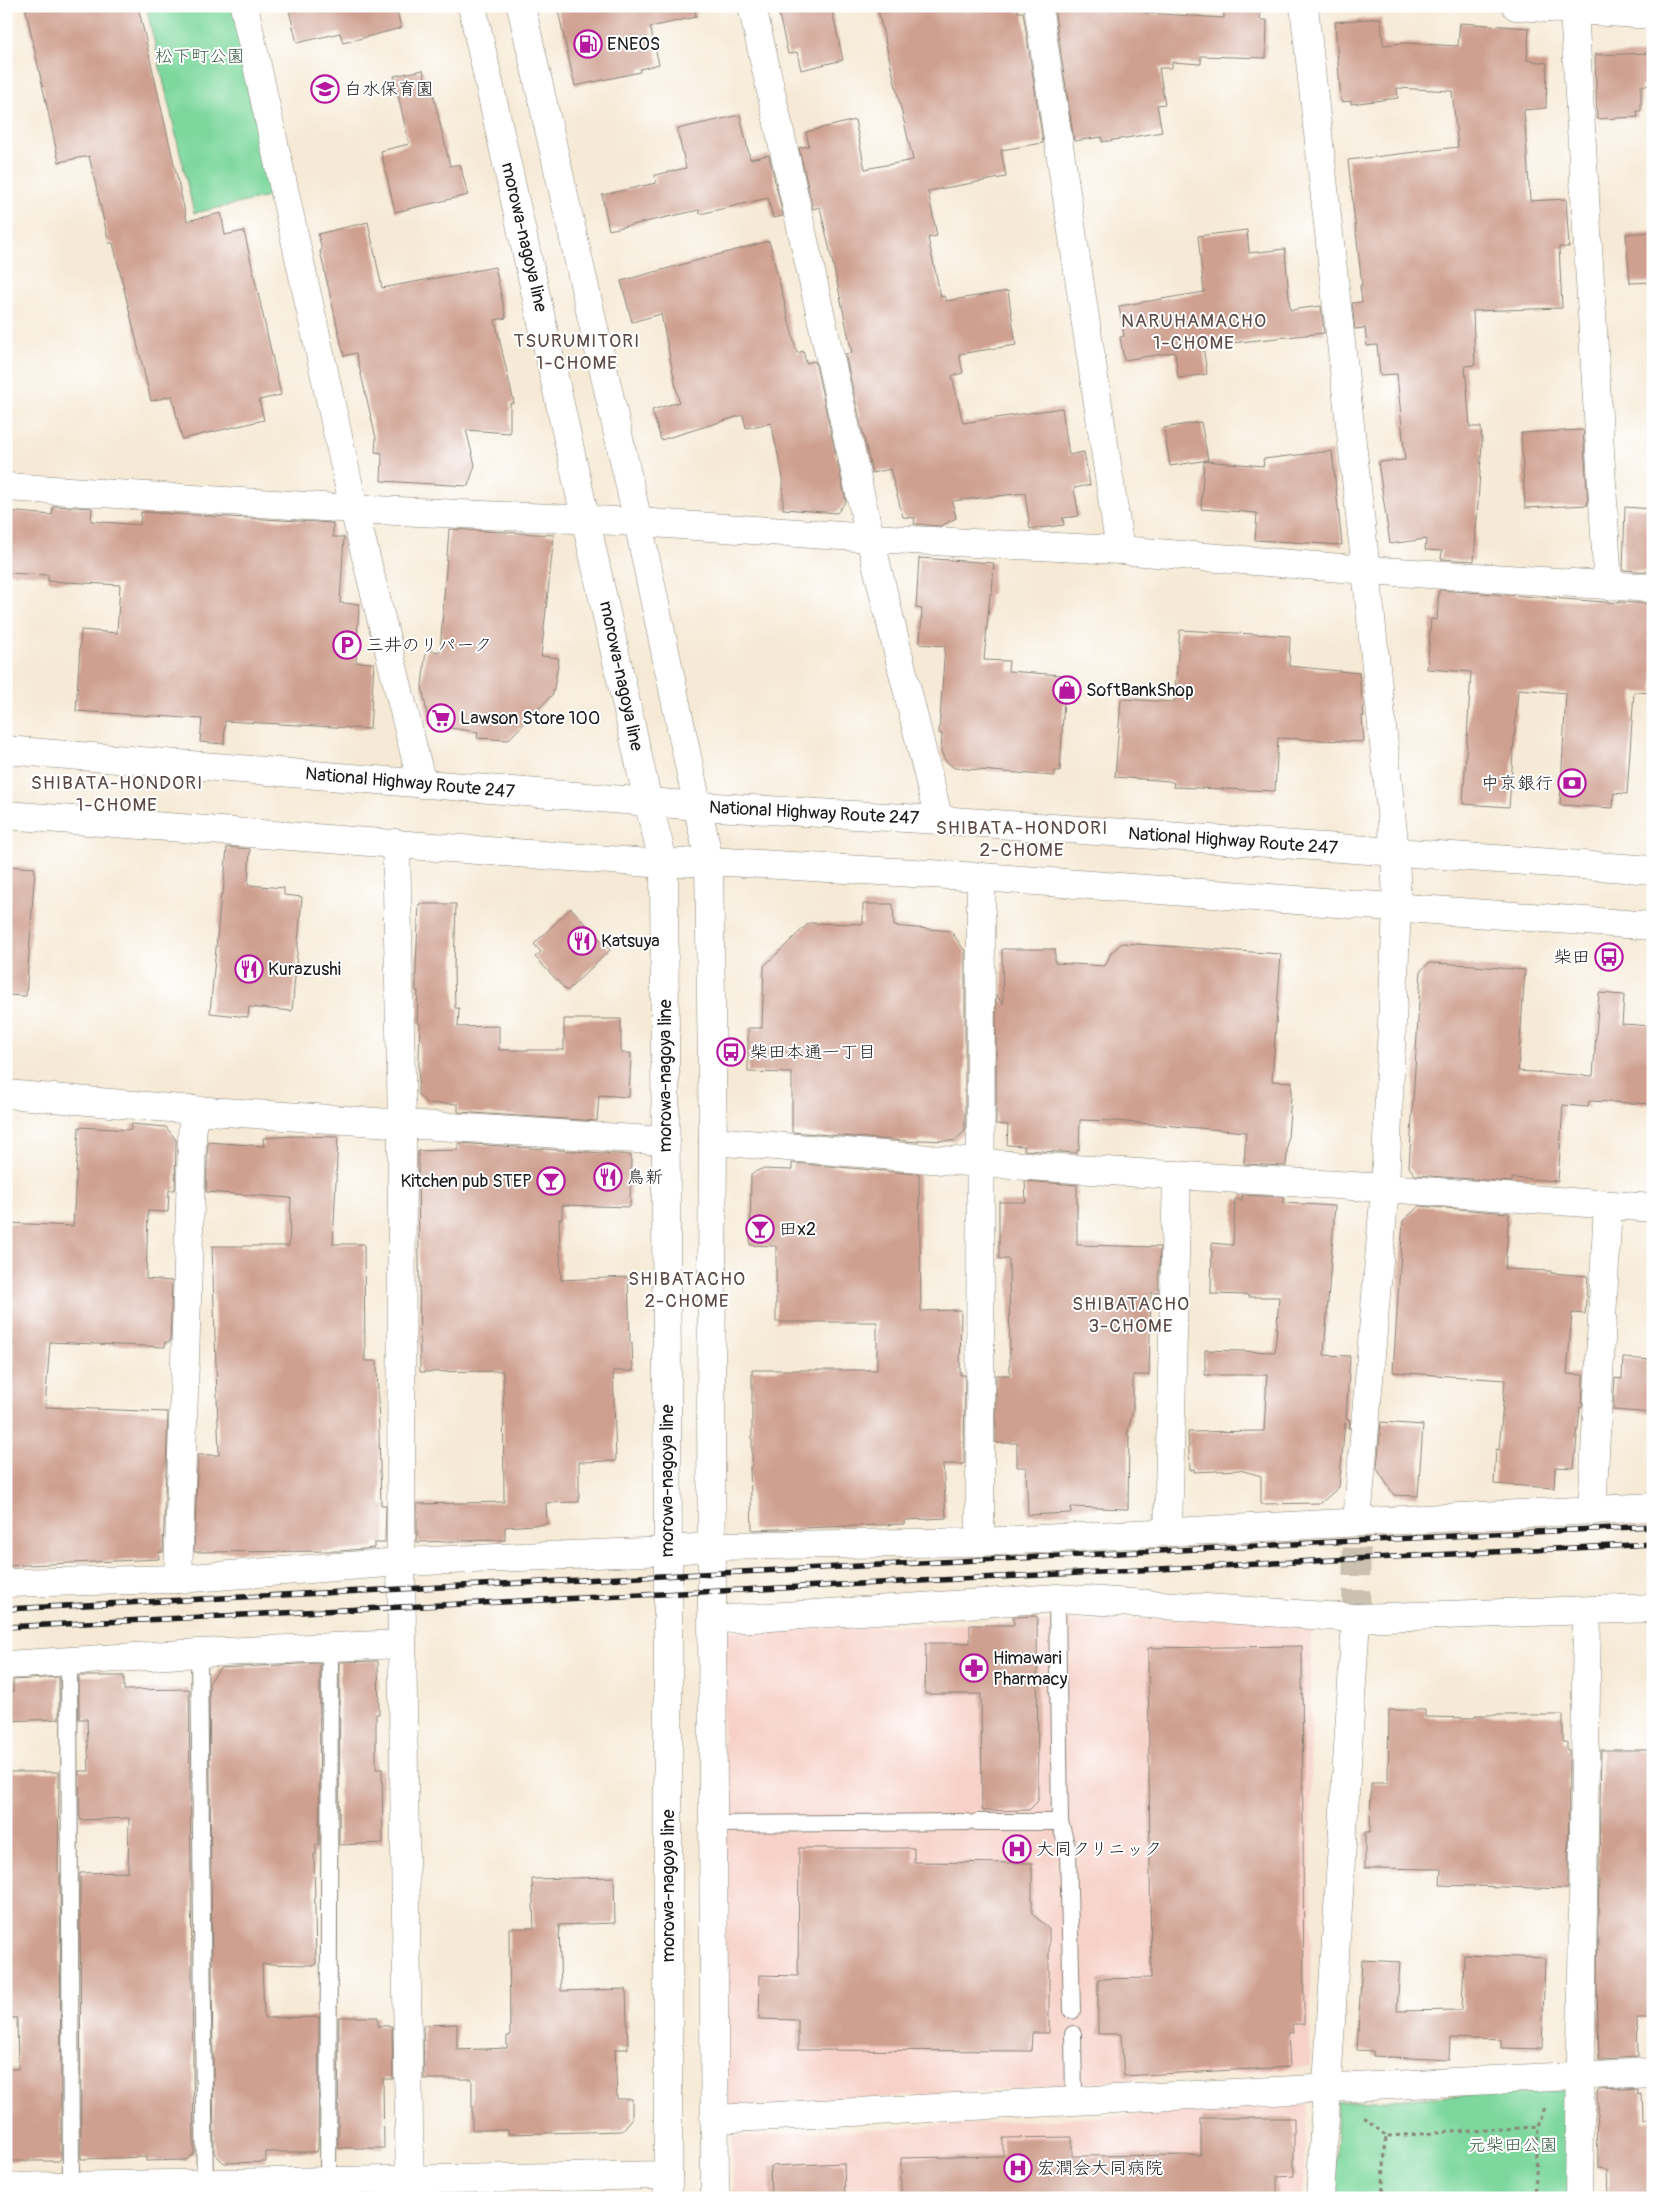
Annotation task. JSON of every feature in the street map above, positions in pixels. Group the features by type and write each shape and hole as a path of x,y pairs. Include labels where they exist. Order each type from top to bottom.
{"main road":[{"path":"244,6 354,509 422,784"},
{"name":"morowa-nagoya line","path":"472,6 648,802 664,864 668,1551 668,2186"},
{"path":"521,6 638,522 709,861 713,1141 712,1546 715,2198"},
{"path":"752,6 870,538 939,820"},
{"path":"1038,6 1120,550"},
{"path":"1304,6 1366,570 1395,852 1397,906 1384,1188 1357,1522"},
{"path":"1516,6 1653,15"},
{"path":"1574,10 1608,586"},
{"path":"6,487 354,509 638,522 870,538 1120,550 1366,570 1653,588"},
{"name":"National Highway Route 247","path":"6,750 699,806 939,820 1653,870"},
{"path":"6,815 664,864 709,861 981,877 1653,926"},
{"path":"396,843 402,1123 401,1562 410,2189"},
{"path":"980,1542 979,1163 981,877"},
{"path":"6,1094 193,1110 666,1142"},
{"path":"178,1579 193,1110"},
{"path":"713,1141 979,1163 1384,1188 1653,1208"},
{"path":"1168,1532 1177,1175"},
{"path":"1592,1511 1608,1205"},
{"path":"6,1583 178,1579 401,1562 668,1551 712,1546 980,1542 1653,1507"},
{"path":"713,1619 1058,1598 1356,1618 1587,1612 1653,1608"},
{"path":"1579,2198 1587,1612"},
{"path":"1320,2198 1356,1618"},
{"path":"6,1664 199,1652 402,1644"},
{"path":"714,2119 1653,2072"},
{"path":"6,2187 71,2192 668,2186"}],"lane":[{"path":"1058,1598 1060,1822 1068,1851 1072,2011"},
{"path":"328,2190 330,1647"},
{"path":"199,1652 204,2191"},
{"path":"69,1660 71,2192"},
{"path":"713,1824 1060,1822"},
{"path":"1073,2034 1074,2101"}],"path":[{"path":"1535,2198 1538,2126 1554,2077"},
{"path":"1371,2122 1386,2136 1538,2126"},
{"path":"1382,2198 1386,2136"}],"shaded area":[{"name":"大同クリニック","path":"1311,1615 1310,2067 727,2109 722,1631"},
{"name":"宏潤会大同病院","path":"1308,2105 1302,2198 733,2198 732,2137"}],"green space":[{"name":"松下町公園","path":"146,6 233,6 273,196 194,213"},
{"name":"元柴田公園","path":"1571,2089 1569,2198 1333,2198 1337,2103"}],"building":[{"path":"25,6 138,6 187,221 221,213 225,235 244,231 281,395 259,400 264,420 182,439 172,396 151,401 113,243 109,243 89,156 59,162"},
{"path":"288,6 396,6 401,28 343,43 340,33 297,43"},
{"path":"557,6 695,6 696,17 650,27 659,64 640,69 640,72 575,86"},
{"path":"777,6 831,6 843,60 801,70 797,52 788,54"},
{"path":"877,6 1017,6 1018,12 1023,12 1043,143 1001,150 1006,177 928,191 937,236 928,238 941,297 944,296 946,301 1008,291 1016,345 959,354 963,373 952,376 963,423 1062,408 1069,455 1084,452 1090,485 1074,488 1079,516 1063,518 1064,525 1030,529 1025,493 952,501 956,518 941,526 914,524 915,518 903,517 890,469 872,473 845,354 852,353 837,282 820,207 813,209 799,148 809,146 806,132 855,120 865,169 913,160"},
{"path":"1146,6 1146,13 1224,18 1224,9 1261,10 1260,20 1267,20 1266,58 1201,56 1201,64 1172,62 1172,68 1159,68 1165,104 1157,105 1162,132 1102,142 1102,137 1074,141 1054,7"},
{"path":"1381,18 1383,45 1404,43 1458,46 1460,23 1529,28 1527,60 1547,63 1546,108 1524,110 1530,201 1566,199 1569,247 1559,247 1562,308 1473,311 1475,365 1465,366 1470,427 1481,427 1482,443 1474,561 1441,559 1442,551 1425,550 1426,539 1390,544 1378,462 1405,460 1397,374 1380,375 1377,345 1367,346 1365,328 1355,329 1352,303 1362,302 1360,285 1362,285 1348,160 1458,147 1452,91 1397,88 1398,98 1351,104 1351,101 1341,102 1335,22"},
{"path":"1653,53 1653,85 1641,86 1641,111 1637,111 1638,117 1597,119 1595,55"},
{"path":"423,70 426,82 430,81 450,166 460,164 468,195 395,212 381,151 409,144 394,76"},
{"path":"740,115 750,159 769,155 783,216 773,218 768,198 700,214 699,210 609,230 602,195 656,183 655,175 686,168 677,129"},
{"path":"368,222 382,288 495,267 506,318 495,320 514,403 510,403 510,433 466,430 475,465 468,486 381,481 382,453 375,452 376,438 356,353 344,356 320,251 322,250 318,234"},
{"path":"1247,230 1249,253 1285,249 1290,310 1321,306 1324,333 1203,346 1207,374 1178,378 1175,352 1124,360 1120,337 1124,336 1119,306 1204,292 1198,236"},
{"path":"1653,232 1653,282 1630,283 1626,234"},
{"path":"769,241 797,353 803,351 806,363 815,361 846,501 837,513 783,509 783,477 771,423 746,428 743,415 661,440 652,410 679,402 661,314 632,322 621,281"},
{"path":"1201,422 1208,460 1170,466 1164,428"},
{"path":"1583,430 1588,505 1525,508 1521,433"},
{"path":"1332,451 1342,545 1255,540 1257,513 1201,509 1204,461 1264,466 1263,459"},
{"path":"53,506 92,508 91,521 140,525 141,512 333,523 333,537 344,537 340,603 359,604 356,662 374,663 370,729 225,721 224,744 200,742 202,719 76,711 81,630 117,633 120,585 48,581 48,575 6,573 6,511 52,515"},
{"path":"1625,507 1653,509 1653,572 1623,570"},
{"path":"449,529 554,535 541,656 559,658 553,694 508,740 477,738 478,732 429,725 422,686 426,650 440,652"},
{"path":"919,558 994,563 984,660 1009,661 1008,671 1061,675 1061,680 1065,680 1060,771 1055,771 1055,776 954,768 945,760 941,751 942,734 939,733 945,646 920,644 922,609 916,608"},
{"path":"1439,590 1653,604 1653,693 1634,692 1627,794 1614,793 1613,808 1560,805 1566,693 1518,689 1509,807 1463,804 1471,672 1427,669 1431,619 1437,620"},
{"path":"1180,630 1290,636 1289,666 1359,673 1364,716 1362,716 1364,742 1278,738 1275,791 1173,787 1174,783 1169,781 1115,777 1121,699 1174,702"},
{"path":"227,847 250,849 248,885 284,888 284,895 302,897 292,1011 249,1007 248,1017 210,1013"},
{"path":"6,866 35,868 26,996 6,995"},
{"path":"419,904 456,904 454,969 455,1008 459,1008 458,1027 499,1026 499,1050 564,1050 564,1019 621,1019 621,1053 631,1053 629,1097 599,1095 597,1121 458,1112 458,1104 427,1103 418,1095 420,1023 417,1023 418,991 416,991 416,965"},
{"path":"863,904 893,904 894,926 951,931 965,951 965,1131 954,1141 918,1140 918,1142 792,1132 792,1073 748,1072 748,1028 762,1028 764,966 809,923 863,924"},
{"path":"571,908 610,950 567,991 535,957 541,952 534,944"},
{"path":"1122,943 1281,954 1272,1081 1292,1082 1286,1166 1244,1164 1246,1132 1114,1121 1080,1120 1079,1150 1077,1150 1077,1153 1024,1150 1024,1146 1007,1145 1008,1125 996,1124 996,995 1003,1004 1002,949 1055,949 1055,963 1105,966 1111,953"},
{"path":"1429,963 1525,970 1518,1071 1593,1076 1599,993 1624,995 1622,1024 1653,1026 1653,1104 1589,1101 1588,1107 1563,1105 1558,1181 1512,1178 1512,1182 1415,1175 1409,1167 1421,970"},
{"path":"131,1124 166,1127 176,1140 175,1190 169,1190 168,1212 148,1211 146,1279 172,1281 170,1342 165,1342 165,1347 50,1342 45,1407 168,1412 163,1552 159,1552 159,1559 6,1566 6,1406 10,1407 13,1341 6,1340 6,1223 73,1226 79,1127 131,1130"},
{"path":"295,1136 338,1137 333,1244 364,1244 365,1361 377,1361 381,1505 386,1505 385,1543 374,1543 374,1548 340,1551 194,1552 198,1455 219,1455 212,1246 289,1246 291,1198 206,1192 208,1142 264,1146 263,1138"},
{"path":"458,1143 631,1155 630,1207 562,1205 562,1219 559,1219 561,1280 628,1277 630,1343 632,1343 633,1371 613,1371 616,1461 579,1462 579,1502 546,1503 547,1524 505,1527 505,1540 417,1542 417,1504 504,1502 503,1371 420,1372 418,1151 458,1150"},
{"path":"792,1163 919,1174 921,1311 961,1310 960,1375 965,1375 964,1464 943,1464 946,1518 905,1520 905,1524 752,1530 750,1466 752,1466 752,1370 877,1370 877,1322 776,1322 776,1246 750,1245 751,1174 761,1169 792,1170"},
{"path":"1025,1181 1077,1185 1077,1245 1160,1247 1158,1293 1151,1293 1149,1375 1133,1375 1133,1409 1127,1435 1129,1435 1128,1509 1071,1507 1072,1513 1028,1515 1026,1467 1017,1467 1017,1443 996,1443 996,1375 1010,1375 1009,1259 999,1259 999,1202 1026,1202"},
{"path":"1242,1195 1284,1197 1284,1203 1335,1206 1324,1355 1350,1356 1346,1419 1350,1420 1349,1429 1345,1423 1339,1487 1321,1503 1261,1504 1261,1476 1240,1470 1194,1472 1194,1469 1190,1470 1188,1432 1264,1431 1267,1375 1205,1375 1205,1350 1275,1352 1279,1297 1211,1294 1212,1243 1233,1245 1235,1199 1242,1200"},
{"path":"1419,1206 1509,1213 1505,1269 1551,1271 1551,1273 1588,1276 1585,1314 1572,1313 1567,1374 1583,1375 1582,1407 1580,1407 1574,1468 1555,1467 1554,1488 1494,1484 1496,1449 1499,1450 1505,1380 1393,1372 1403,1221"},
{"path":"1623,1358 1653,1360 1653,1413 1613,1410 1615,1378 1622,1379"},
{"path":"1381,1422 1423,1425 1418,1496 1394,1495 1377,1469"},
{"path":"1037,1616 1038,1801 1029,1810 982,1811 981,1694 925,1694 926,1643 970,1643 970,1625 1014,1625 1013,1617"},
{"path":"1302,1646 1304,2024 1292,2024 1293,2033 1288,2033 1290,2067 1124,2076 1121,2034 1098,2034 1098,1979 1151,1978 1148,1648"},
{"path":"378,1661 379,1714 376,1714 376,1769 382,1769 383,1843 339,1845 340,1662"},
{"path":"320,1663 319,1845 316,1845 316,1854 314,1854 316,1965 262,1964 264,2018 319,2017 318,2148 317,2152 266,2152 266,2162 224,2163 214,2153 209,1683 220,1668"},
{"path":"79,1676 124,1676 124,1690 189,1689 194,2153 186,2160 146,2161 146,2157 81,2159 80,1873 128,1872 129,1818 80,1820 79,1771 89,1771 87,1719 79,1719"},
{"path":"59,1677 59,1719 6,1721 6,1692 13,1692 13,1680"},
{"path":"1389,1710 1425,1710 1425,1717 1475,1718 1475,1715 1563,1715 1563,1742 1567,1742 1567,1750 1569,1750 1568,1889 1440,1885 1441,1869 1365,1868 1365,1832 1370,1832 1371,1783 1388,1783"},
{"path":"1601,1750 1653,1750 1653,2018 1637,2018 1638,2057 1599,2059 1597,1988"},
{"path":"6,1772 59,1772 58,1871 60,1873 61,2159 59,2161 6,2161 6,2069 18,2069 17,2018 6,2018"},
{"path":"799,1848 914,1848 914,1862 1032,1863 1032,1914 1049,1928 1049,2033 1032,2033 1031,2051 798,2050 798,2020 759,2019 760,1975 798,1976"},
{"path":"614,1877 615,1923 559,1925 561,1991 626,1989 628,2049 615,2049 617,2099 632,2099 632,2119 622,2131 508,2134 508,2130 472,2130 472,2079 424,2079 423,2025 457,2024 457,2050 507,2048 507,2036 510,2036 509,1928 534,1928 532,1879"},
{"path":"1464,1955 1545,1958 1542,2049 1501,2048 1501,2040 1450,2038 1449,2060 1373,2056 1373,2051 1357,2050 1362,1960 1400,1962 1397,2011 1462,2010"},
{"path":"339,2017 378,2017 378,2026 392,2026 393,2079 383,2079 384,2148 338,2148"},
{"path":"1639,2088 1639,2093 1642,2092 1643,2121 1653,2121 1653,2198 1609,2198 1608,2169 1598,2168 1597,2093 1599,2090"},
{"path":"1201,2118 1294,2118 1294,2176 1277,2177 1277,2198 901,2198 901,2158 1003,2156 1003,2138 1072,2137 1072,2156 1201,2155"},
{"path":"844,2163 845,2198 771,2198 770,2166"}],"tunnel":[{"path":"1356,1618 1357,1522"}],"railway":[{"path":"6,1609 1653,1526"},
{"path":"6,1627 1653,1544"}],"place":[{"name":"ENEOS","path":"588,44"},
{"name":"白水保育園","path":"325,89"},
{"name":"三井のリパーク","path":"347,645"},
{"name":"SoftBankShop","path":"1067,690"},
{"name":"Lawson Store 100","path":"441,718"},
{"name":"中京銀行","path":"1572,783"},
{"name":"Katsuya","path":"582,941"},
{"name":"柴田","path":"1609,957"},
{"name":"Kurazushi","path":"249,969"},
{"name":"柴田本通一丁目","path":"731,1052"},
{"name":"鳥新","path":"608,1177"},
{"name":"Kitchen pub STEP","path":"551,1181"},
{"name":"田x2","path":"760,1229"},
{"name":"Himawari Pharmacy","path":"974,1668"},
{"name":"大同クリニック","path":"1017,1849"},
{"name":"宏潤会大同病院","path":"1018,2168"}],"district":[{"name":"NARUHAMACHO 1-CHOME","path":"1194,332"},
{"name":"TSURUMITORI 1-CHOME","path":"577,352"},
{"name":"SHIBATA-HONDORI 1-CHOME","path":"117,794"},
{"name":"SHIBATA-HONDORI 2-CHOME","path":"1022,839"},
{"name":"SHIBATACHO 2-CHOME","path":"687,1290"},
{"name":"SHIBATACHO 3-CHOME","path":"1131,1315"}]}
